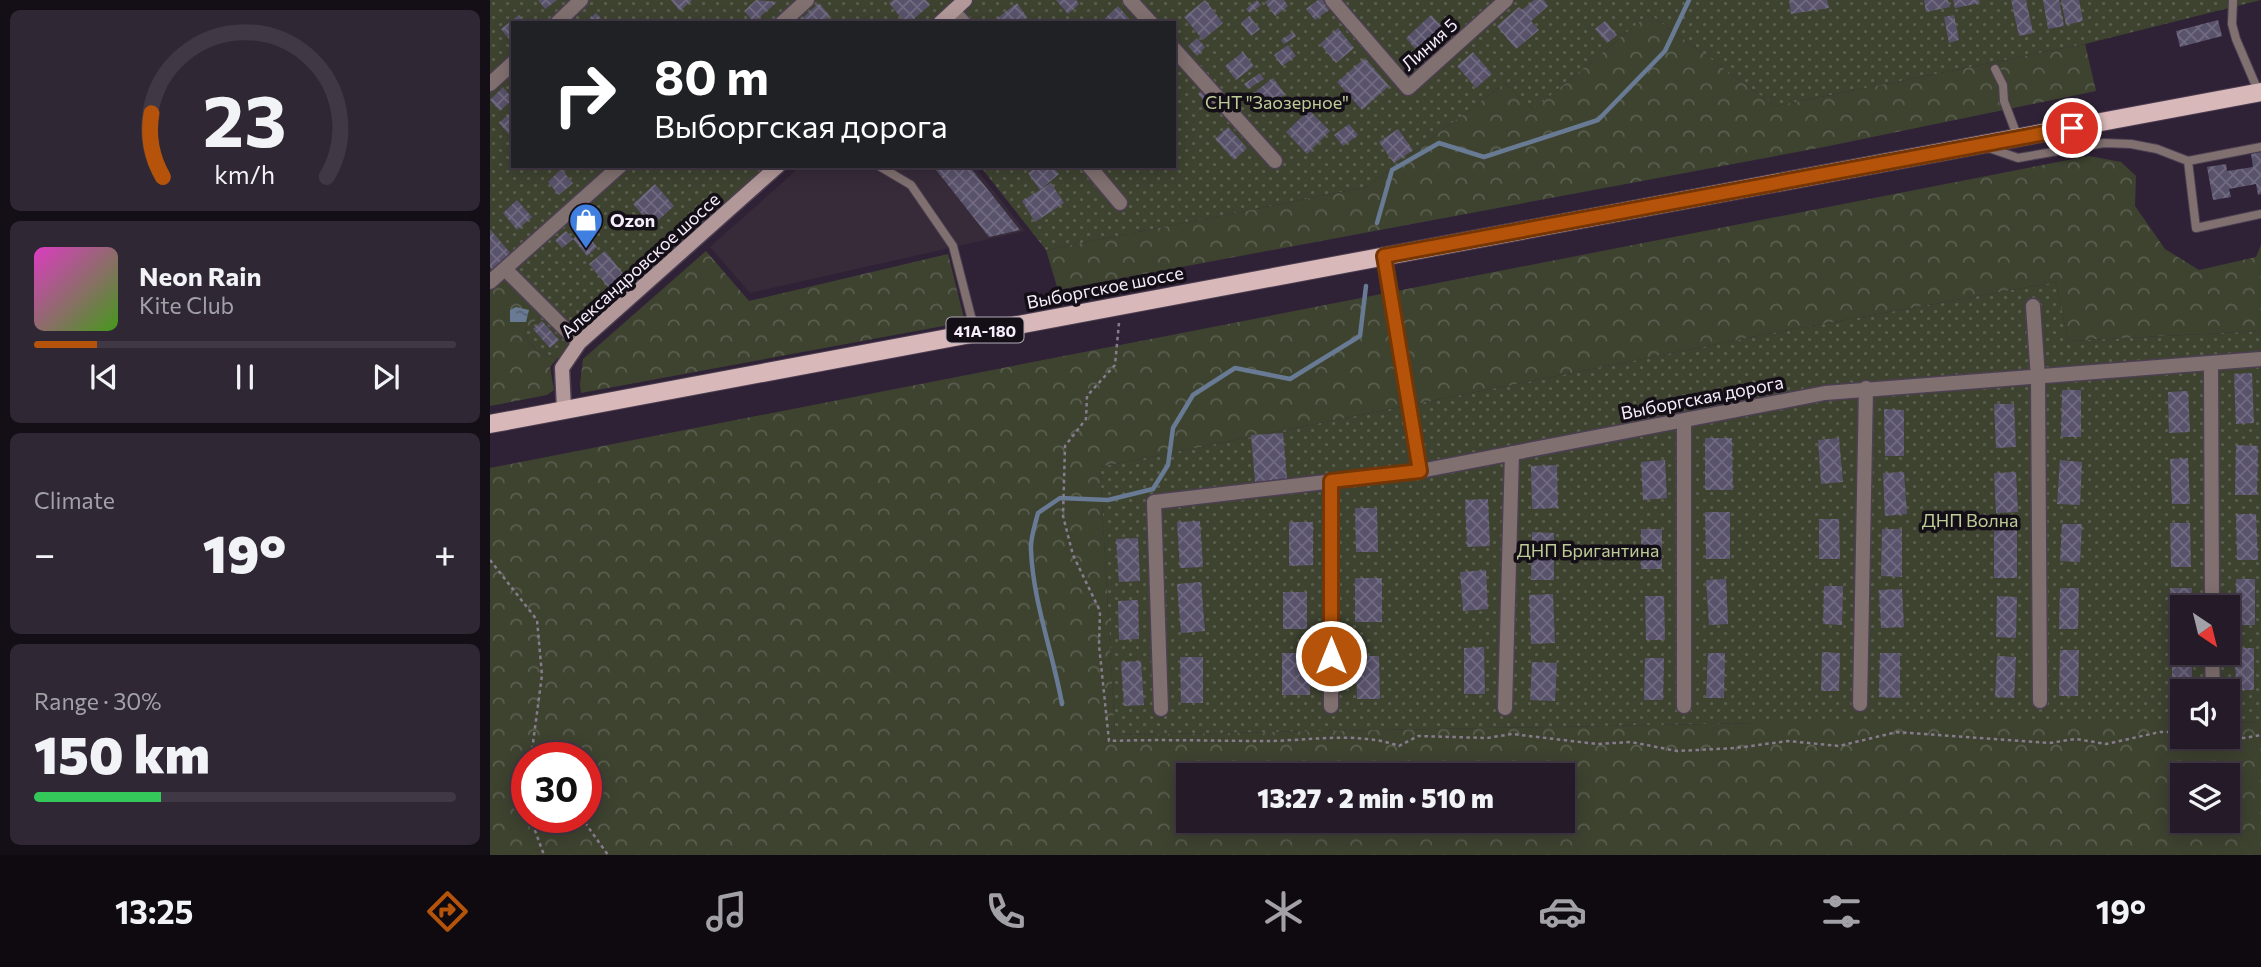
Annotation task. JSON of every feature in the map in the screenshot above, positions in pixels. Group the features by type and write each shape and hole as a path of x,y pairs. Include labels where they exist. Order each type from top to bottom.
{"main road":[{"name":"41А-180","path":"1980,145 2260,92"},
{"name":"Выборгское шоссе","path":"490,424 1980,145"}],"street":[{"path":"558,21 581,0"},
{"path":"784,21 807,0"},
{"path":"942,21 965,0"},
{"path":"1130,0 1149,21"},
{"name":"Линия 5","path":"1332,0 1408,88 1506,0"},
{"path":"953,11 962,21"},
{"path":"1176,51 1275,160"},
{"path":"490,84 511,65"},
{"path":"490,282 618,168"},
{"name":"Александровское шоссе","path":"564,409 562,368 579,343 776,168"},
{"path":"1091,168 1121,203"},
{"path":"1384,256 1420,471"},
{"path":"505,269 579,343"},
{"path":"2033,306 2038,378 2040,701"},
{"name":"Выборгская дорога","path":"1161,709 1154,502 1420,471 1825,393 2261,359"},
{"path":"2211,363 2212,595"},
{"path":"1860,704 1866,388"},
{"path":"1684,421 1684,706"},
{"path":"1505,708 1512,453"},
{"path":"1331,481 1331,706"}],"lane":[{"path":"2233,0 2232,24 2236,39 2260,92"},
{"path":"1994,69 2003,85 2004,101 2018,138"},
{"path":"1980,145 2018,158 2104,143 2131,144 2157,149 2188,161 2261,147"},
{"path":"2188,161 2196,228 2261,214"},
{"path":"882,168 911,185 953,246 975,332"}],"path":[{"path":"1120,305 1115,365 1087,396 1087,419 1065,446 1063,516 1073,555 1100,611 1099,645 1109,741 1339,739 1388,742 1399,746 1418,736 1487,738 1511,734 1597,744 1631,742 1677,751 1736,748 1788,741 1839,747 1897,732 2049,743 2076,739 2106,744 2170,732"},
{"path":"490,560 537,620 542,675 534,742"},
{"path":"2240,737 2261,735"},
{"path":"536,833 544,855"},
{"path":"593,833 608,855"}],"shaded area":[{"path":"799,168 976,168 1025,231 750,293 710,247"}],"green space":[{"name":"СНТ \"Заозерное\"","path":"490,0 2261,0 2085,44 1775,106 1649,14 1533,110 1505,83 1367,187 1046,250 982,168 1176,168 1176,21 511,21 511,168 776,168 578,345 557,359 537,351 523,333 545,310 490,282"},
{"path":"1649,14 1775,106 2085,44 2096,91 1824,147 1058,290 1046,250 1367,187 1505,83 1533,110"},
{"path":"2089,156 2121,162 2136,176 2135,206 2165,249 2199,270 2256,257 2261,245 2261,331 2068,341 2056,282 1772,333 1100,467 1115,735 1761,723 2170,723 2170,749 2240,749 2240,723 2261,722 2261,855 490,855 490,468"},
{"path":"706,251 749,301 948,254 965,322 581,393 583,359"},
{"path":"505,269 546,309 523,333 537,351 557,359 550,367 554,390 547,395 490,406 490,282"},
{"path":"2056,282 2068,341 2261,331 2261,722 2240,723 2240,679 2170,679 2170,723 1761,723 1115,735 1100,467 1772,333"}],"water":[{"path":"516,307 529,310 526,322 510,322 510,310"}],"building":[{"path":"538,0 557,0 545,9"},
{"path":"671,0 692,0 680,11"},
{"path":"756,0 777,2 755,21 744,11"},
{"path":"893,0 926,0 930,5 911,21 903,21 889,3"},
{"path":"1056,0 1076,0 1079,4 1068,14"},
{"path":"1205,0 1223,23 1203,40 1184,17"},
{"path":"1257,0 1261,5 1250,13 1246,9"},
{"path":"1284,0 1288,6 1275,16 1265,2"},
{"path":"1318,0 1323,0 1330,9 1315,20 1306,9"},
{"path":"1534,0 1544,0 1548,6 1531,21 1539,30 1516,49 1497,26 1519,7 1522,10"},
{"path":"1789,0 1827,0 1829,8 1791,14"},
{"path":"1924,0 1948,0 1950,7 1926,12"},
{"path":"1953,0 1979,0 1980,3 1955,8"},
{"path":"2011,0 2026,0 2033,33 2019,36"},
{"path":"2043,0 2059,0 2064,26 2048,29"},
{"path":"2061,0 2079,0 2083,21 2066,25"},
{"path":"819,3 830,16 824,21 799,21"},
{"path":"1017,3 1027,17 1022,21 995,20"},
{"path":"1118,6 1131,21 1102,21"},
{"path":"596,13 603,21 587,21"},
{"path":"519,15 524,21 511,21"},
{"path":"1431,15 1449,35 1423,58 1406,38"},
{"path":"1954,15 1959,40 1949,43 1944,17"},
{"path":"1249,16 1260,29 1251,36 1241,23"},
{"path":"2218,20 2222,36 2180,47 2176,31"},
{"path":"511,21 511,42 501,29"},
{"path":"1605,21 1617,35 1607,43 1595,29"},
{"path":"1338,28 1354,48 1336,63 1320,44"},
{"path":"1293,32 1296,36 1284,44 1281,40"},
{"path":"1197,38 1205,47 1197,56 1188,46"},
{"path":"1288,45 1296,56 1282,66 1274,55"},
{"path":"1243,52 1254,66 1236,80 1225,66"},
{"path":"1473,52 1492,74 1476,88 1457,66"},
{"path":"1365,58 1389,86 1362,110 1337,82"},
{"path":"1260,73 1264,79 1248,89 1244,84"},
{"path":"1273,78 1285,94 1262,112 1250,96"},
{"path":"503,87 511,97 511,101 500,111 490,100"},
{"path":"1204,88 1214,99 1208,105 1198,94"},
{"path":"1309,110 1330,131 1307,154 1286,132"},
{"path":"511,112 511,137 499,123"},
{"path":"1349,124 1358,135 1343,146 1334,135"},
{"path":"1228,127 1247,148 1234,160 1215,139"},
{"path":"1398,129 1413,150 1394,163 1379,142"},
{"path":"2261,152 2261,194 2258,195 2256,184 2229,189 2231,197 2213,200 2207,167 2226,164 2227,171 2253,167 2251,154"},
{"path":"935,168 971,168 1020,230 989,237"},
{"path":"1034,168 1054,168 1059,174 1040,190 1028,173"},
{"path":"561,169 573,183 559,195 548,182"},
{"path":"1051,183 1064,203 1035,222 1022,201"},
{"path":"655,184 674,206 652,226 633,204"},
{"path":"517,200 532,217 517,230 503,213"},
{"path":"490,229 511,254 492,269 490,267"},
{"path":"583,230 597,247 587,256 573,239"},
{"path":"566,231 573,239 562,248 555,240"},
{"path":"605,251 625,276 609,288 589,264"},
{"path":"542,321 559,340 550,348 533,329"},
{"path":"2252,373 2254,423 2236,424 2234,374"},
{"path":"2062,390 2081,390 2081,437 2061,437"},
{"path":"2188,391 2190,432 2169,433 2168,392"},
{"path":"1994,404 2014,404 2016,447 1996,448"},
{"path":"1884,409 1904,410 1904,456 1885,456"},
{"path":"1283,433 1287,479 1255,482 1251,435"},
{"path":"1705,438 1732,438 1733,490 1705,490"},
{"path":"1839,438 1843,482 1821,484 1818,440"},
{"path":"2236,445 2258,446 2257,495 2235,495"},
{"path":"2188,458 2190,504 2172,504 2170,459"},
{"path":"1665,460 1667,498 1643,500 1641,462"},
{"path":"2060,460 2082,462 2080,505 2057,504"},
{"path":"1557,465 1558,508 1532,509 1531,466"},
{"path":"1904,472 1907,514 1885,516 1883,473"},
{"path":"2016,472 2018,512 1996,513 1994,473"},
{"path":"1488,499 1490,546 1467,547 1465,500"},
{"path":"1355,508 1377,508 1378,552 1356,552"},
{"path":"1705,512 1730,512 1730,559 1706,559"},
{"path":"2236,514 2256,514 2258,560 2237,560"},
{"path":"1819,519 1839,519 1840,559 1819,559"},
{"path":"1200,521 1203,567 1180,568 1177,522"},
{"path":"1289,522 1313,522 1313,565 1289,566"},
{"path":"2170,523 2190,523 2191,567 2171,567"},
{"path":"2062,524 2082,524 2080,562 2060,561"},
{"path":"1641,529 1662,529 1662,569 1641,569"},
{"path":"1882,529 1902,529 1902,577 1881,576"},
{"path":"1994,529 2017,530 2017,578 1994,578"},
{"path":"1532,532 1554,533 1554,580 1531,580"},
{"path":"1138,538 1140,581 1119,582 1116,539"},
{"path":"1486,570 1488,609 1463,611 1460,572"},
{"path":"1355,578 1382,578 1382,622 1355,622"},
{"path":"1726,579 1728,624 1709,625 1706,580"},
{"path":"2236,579 2255,579 2255,625 2240,625 2240,595 2236,595"},
{"path":"1201,582 1205,631 1181,633 1177,584"},
{"path":"1824,586 1843,586 1842,625 1823,624"},
{"path":"2060,588 2079,588 2078,629 2059,629"},
{"path":"2170,588 2192,588 2192,595 2170,595 2169,627"},
{"path":"1902,589 1904,627 1881,628 1879,590"},
{"path":"1283,592 1307,592 1307,629 1283,629"},
{"path":"1553,594 1555,643 1531,644 1529,595"},
{"path":"1645,596 1664,596 1665,640 1646,640"},
{"path":"1997,596 2017,597 2016,638 1996,637"},
{"path":"1138,600 1139,639 1119,640 1118,601"},
{"path":"1484,647 1485,694 1464,694 1464,648"},
{"path":"2240,648 2254,648 2254,690 2240,690 2240,679 2236,679 2235,665 2240,665"},
{"path":"2060,650 2079,650 2078,696 2059,696"},
{"path":"1822,652 1840,653 1839,691 1821,691"},
{"path":"1282,653 1310,653 1310,695 1282,695"},
{"path":"1708,653 1725,653 1724,698 1706,698"},
{"path":"1880,653 1900,653 1900,698 1879,697"},
{"path":"1356,656 1379,656 1380,699 1357,699"},
{"path":"1997,656 2016,657 2014,698 1995,697"},
{"path":"1180,657 1203,657 1203,703 1181,703"},
{"path":"1645,658 1664,658 1663,700 1644,700"},
{"path":"1141,661 1144,705 1124,706 1121,662"},
{"path":"1532,662 1557,663 1555,701 1530,700"},
{"path":"2172,665 2192,665 2192,679 2172,679"}],"waterway":[{"path":"1377,223 1392,170 1439,143 1484,157 1598,120 1665,51 1689,0"},
{"path":"1062,704 1039,608 1033,569 1031,541 1038,513 1060,498 1108,500 1153,489 1168,465 1173,428 1193,395 1235,368 1290,379 1360,336 1366,286"}],"place":[{"name":"Ozon","path":"586,250"}],"route":[{"path":"1331,656 1331,481 1420,471 1384,256 2072,128"}],"park label":[{"name":"ДНП Волна","path":"1970,520"},
{"name":"ДНП Бригантина","path":"1588,550"}]}
